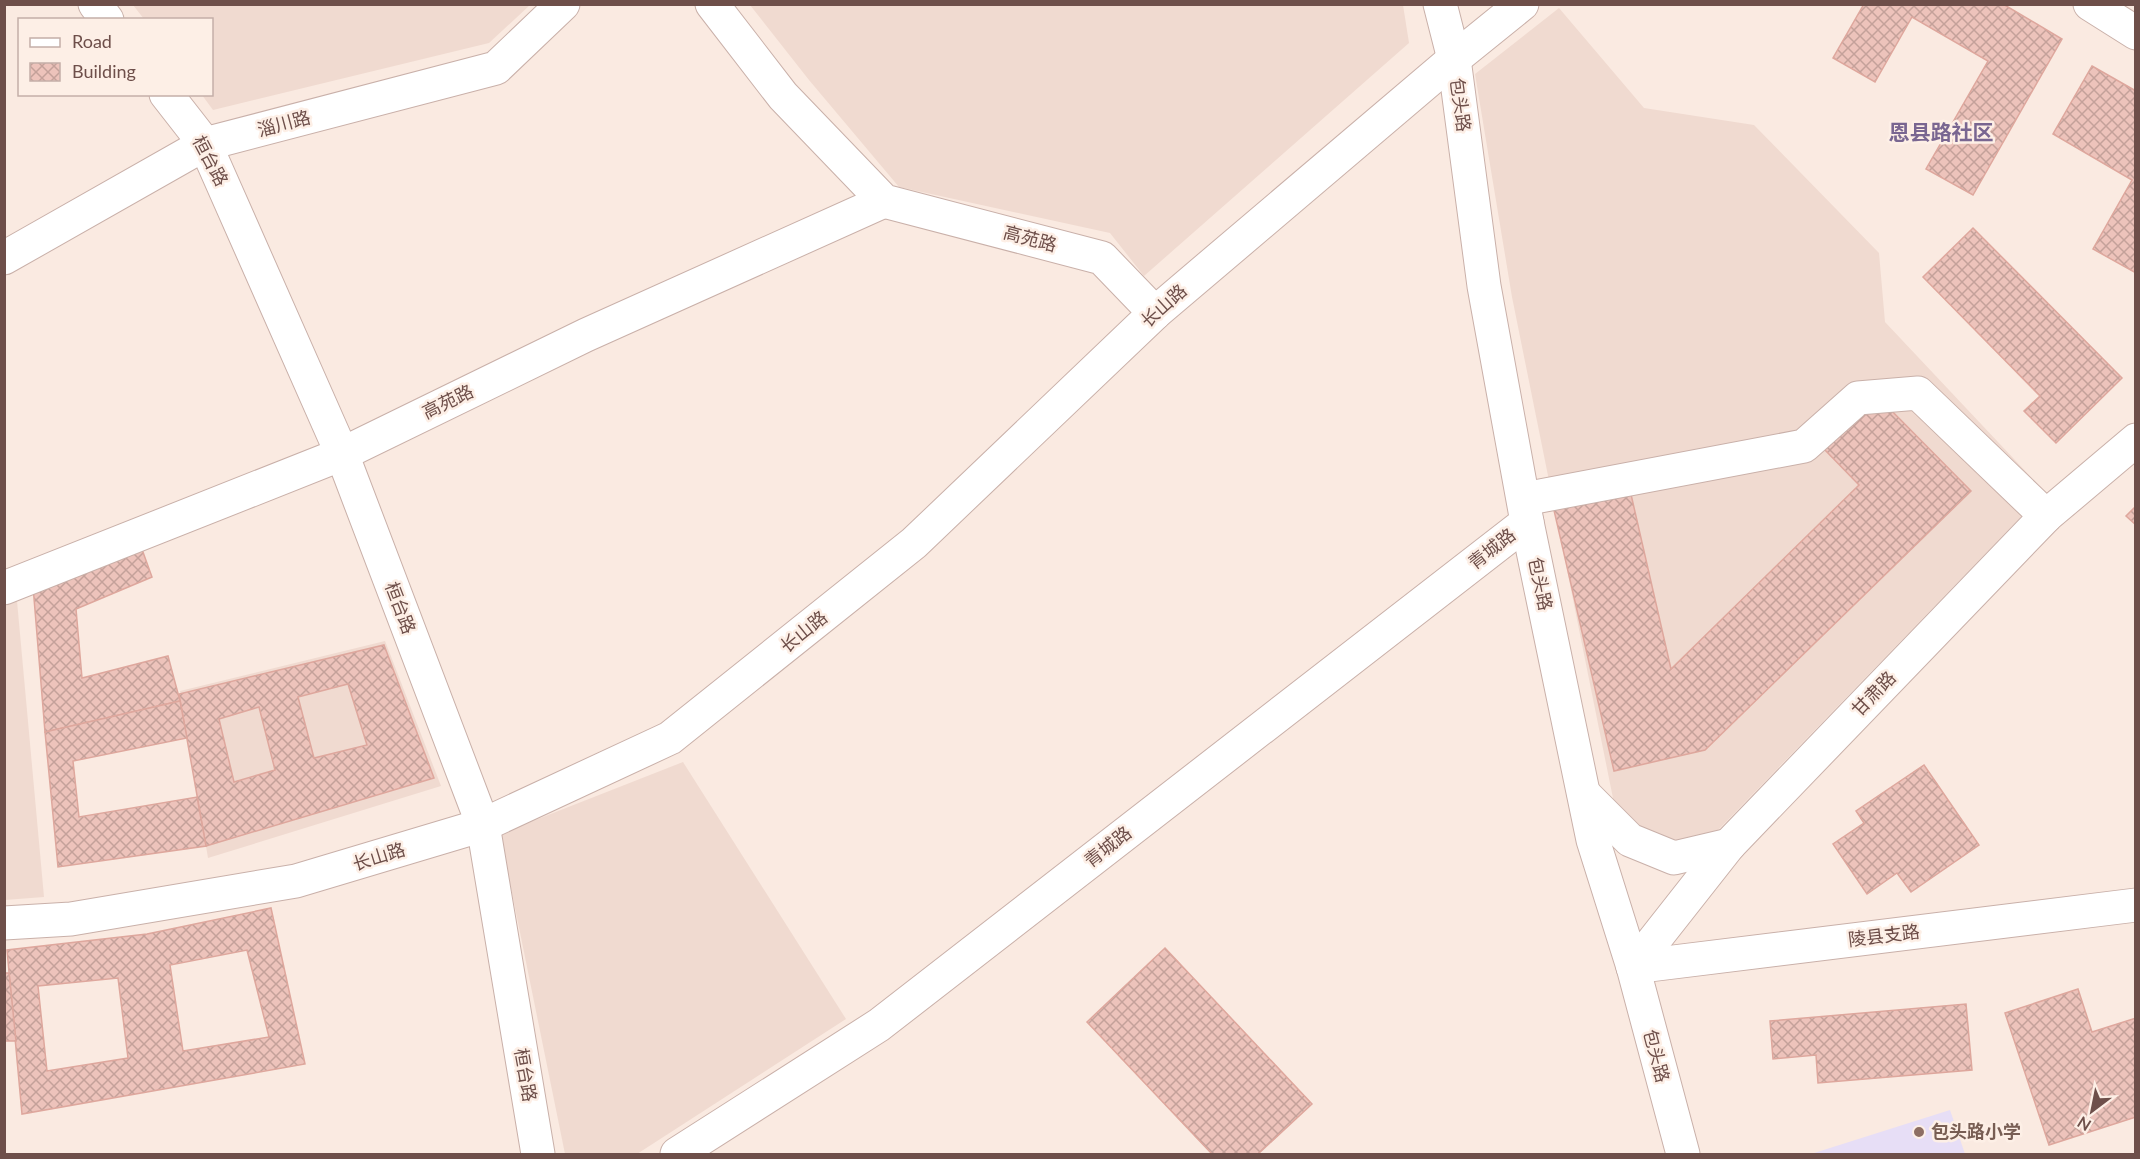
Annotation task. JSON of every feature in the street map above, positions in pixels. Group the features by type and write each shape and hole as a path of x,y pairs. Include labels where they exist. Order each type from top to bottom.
{"street":[{"path":"96,4 106,18"},
{"name":"淄川路","path":"4,258 204,144 496,68 563,4"},
{"path":"712,4 783,96 884,201"},
{"name":"包头路","path":"1440,4 1454,59 1484,286 1525,510 1593,840 1633,967 1683,1155"},
{"name":"长山路","path":"4,923 71,919 296,881 483,825 670,738 914,543 1155,313 1522,4"},
{"path":"2090,4 2136,33"},
{"name":"桓台路","path":"168,96 204,144 342,454 483,825 538,1155"},
{"name":"高苑路","path":"4,588 342,454 586,335 884,201 1102,258 1155,313"},
{"path":"1525,510 1804,446 1858,398 1918,393 2046,516"},
{"name":"甘肃路","path":"1633,967 1729,845 2046,516 2136,440"},
{"name":"青城路","path":"677,1155 879,1025 1525,510"},
{"path":"1584,794 1630,840 1674,858 1729,845"},
{"name":"陵县支路","path":"1633,967 2136,905"}],"shaded area":[{"path":"133,5 530,5 489,43 213,110 203,96 213,96 213,18 143,18"},
{"path":"750,5 1403,5 1409,43 1144,276 1110,233 899,187 809,80"},
{"path":"1559,8 1644,108 1754,125 1879,253 1885,322 2045,492 1691,858 1617,818 1512,297 1475,74"},
{"path":"17,601 44,897 5,900 4,607"},
{"path":"385,641 441,786 208,858 180,691"},
{"path":"683,762 846,1019 637,1154 565,1154 500,834"},
{"name":"包头路小学","path":"1950,1110 1965,1154 1811,1154"}],"building":[{"path":"1864,4 2003,4 2062,39 1973,195 1926,169 1988,61 1912,17 1875,82 1833,58"},
{"path":"2092,66 2136,91 2136,273 2093,249 2132,180 2053,134"},
{"path":"1973,228 2122,378 2056,443 2024,411 2040,396 1923,277"},
{"path":"1878,397 1971,491 1705,750 1614,771 1553,506 1630,490 1671,669 1859,485 1824,449"},
{"path":"2136,506 2136,525 2126,516"},
{"path":"139,541 152,577 76,609 82,678 168,656 180,701 45,732 33,586"},
{"path":"384,645 434,778 206,846 179,694","holes":["348,684 367,745 314,758 298,697","259,707 275,770 234,782 219,719"]},
{"path":"180,701 187,738 73,761 79,817 197,797 206,846 58,867 45,732"},
{"path":"1924,765 1979,845 1911,892 1897,873 1867,894 1833,844 1864,823 1856,811"},
{"path":"271,908 305,1064 22,1114 7,950 147,934","holes":["247,950 269,1037 183,1051 170,965","118,978 128,1058 47,1071 38,986"]},
{"path":"1165,948 1312,1104 1258,1154 1212,1154 1087,1022"},
{"path":"4,973 9,973 16,1041 4,1041"},
{"path":"2078,989 2092,1032 2136,1018 2136,1117 2049,1145 2005,1013"},
{"path":"1966,1004 1972,1070 1818,1083 1816,1055 1773,1059 1770,1021"}],"place":[{"name":"包头路小学","path":"1919,1132"}],"district":[{"name":"恩县路社区","path":"1941,133"}]}
